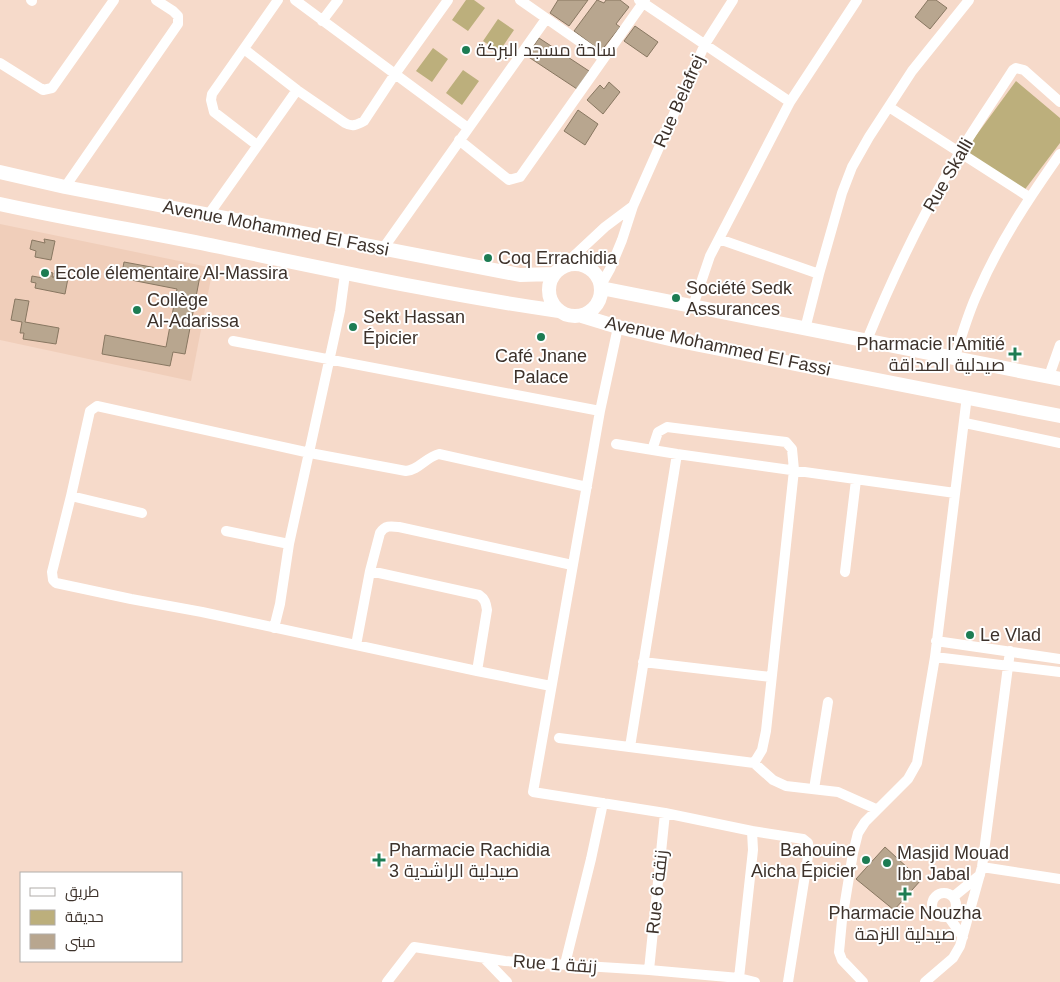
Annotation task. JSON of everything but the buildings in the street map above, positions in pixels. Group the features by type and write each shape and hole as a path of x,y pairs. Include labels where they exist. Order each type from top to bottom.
{"main road":[{"name":"Avenue Mohammed El Fassi","path":"0,172 65,187 209,214 382,250 520,275 557,271 568,264 577,264 585,266 598,277 601,286 600,297 597,305 590,312 574,317 559,311 345,274 220,247 0,204"},
{"path":"557,271 549,284 548,294 552,304 559,311"},
{"name":"Avenue Mohammed El Fassi","path":"601,286 1054,378"},
{"name":"Avenue Mohammed El Fassi","path":"582,316 618,327 674,340 967,396 1060,416"}],"street":[{"path":"0,63 43,90 52,88 114,0"},
{"path":"65,187 178,24 178,16 156,0"},
{"path":"258,145 214,112 210,100 212,94 278,0"},
{"path":"295,0 468,128"},
{"path":"322,21 338,0"},
{"path":"244,49 297,90 350,126 364,121 448,0"},
{"path":"520,0 534,4 546,19 603,58"},
{"name":"Rue Belafrej","path":"601,286 622,240 633,206 705,44 733,0"},
{"path":"693,306 710,256 790,102 857,0"},
{"path":"806,329 819,274 842,193 852,167 912,71 969,0"},
{"path":"459,140 509,180 524,174 642,1 790,102"},
{"path":"382,250 546,19"},
{"name":"Rue Skalli","path":"867,340 888,287 910,243 960,153 1016,68 1024,70 1060,102"},
{"path":"209,214 297,90"},
{"path":"889,107 1029,197"},
{"path":"955,357 978,290 1029,197 1060,154"},
{"name":"Rue Belafrej","path":"557,271 605,227 633,206"},
{"path":"719,239 819,274"},
{"path":"274,628 280,604 288,544 330,361 345,274"},
{"path":"618,327 600,412 588,486 572,565 533,792 803,839 808,843 809,850 788,982"},
{"path":"233,341 600,412"},
{"path":"1054,378 1060,346"},
{"path":"863,982 842,960 839,952 853,853 858,834 865,822 908,779 918,763 935,657 967,396"},
{"path":"551,686 56,583 53,580 52,572 90,411 98,406 310,453 406,471 413,470 429,458 439,454 588,486"},
{"path":"965,423 1060,443"},
{"path":"652,450 658,432 666,427 786,442 792,449 794,470 766,732 762,750 754,763"},
{"path":"616,444 955,493"},
{"path":"630,747 677,454"},
{"path":"845,572 856,480"},
{"path":"71,496 142,514"},
{"path":"356,645 370,571 380,532 383,528 390,526 572,565"},
{"path":"226,531 288,544"},
{"path":"370,571 482,597 487,610 478,672"},
{"path":"936,641 1060,658"},
{"path":"925,982 953,958 960,946 981,871 1010,651"},
{"path":"935,657 1060,672"},
{"path":"643,662 771,677"},
{"path":"814,789 828,702"},
{"path":"559,738 754,763 773,780 786,786 838,792 876,809"},
{"path":"565,964 592,859 603,803"},
{"name":"Rue 6 زنقة","path":"649,970 665,814"},
{"path":"739,978 753,850 747,829"},
{"path":"953,897 981,871 1060,879"},
{"path":"948,916 956,905 953,897 944,893 936,896 933,900 933,909 939,915 948,916 963,937"},
{"name":"Rue 1 زنقة","path":"387,982 414,947 505,961 649,970 701,979 739,978 755,982"},
{"path":"484,958 507,982"}],"shaded area":[{"name":"Collège Al-Adarissa","path":"0,224 213,268 191,381 0,340"}],"green space":[{"path":"466,0 474,0 485,8 468,31 452,20"},
{"path":"498,19 514,30 499,52 483,41"},
{"path":"433,48 448,59 432,82 416,71"},
{"path":"463,70 479,81 462,105 446,93"},
{"path":"1016,81 1060,118 1060,143 1023,192 964,152"}],"place":[{"name":"ساحة مسجد البركة","path":"466,50"},
{"name":"Coq Errachidia","path":"488,258"},
{"name":"Ecole élementaire Al-Massira","path":"45,273"},
{"name":"Société Sedk Assurances","path":"676,298"},
{"name":"Collège Al-Adarissa","path":"137,310"},
{"name":"Sekt Hassan Épicier","path":"353,327"},
{"name":"Café Jnane Palace","path":"541,337"},
{"name":"Pharmacie l'Amitié صيدلية الصداقة","path":"1015,354"},
{"name":"Le Vlad","path":"970,635"},
{"name":"Pharmacie Rachidia 3 صيدلية الراشدية","path":"379,860"},
{"name":"Bahouine Aicha Épicier","path":"866,860"},
{"name":"Masjid Mouad Ibn Jabal","path":"887,863"},
{"name":"Pharmacie Nouzha صيدلية النزهة","path":"905,894"}]}
